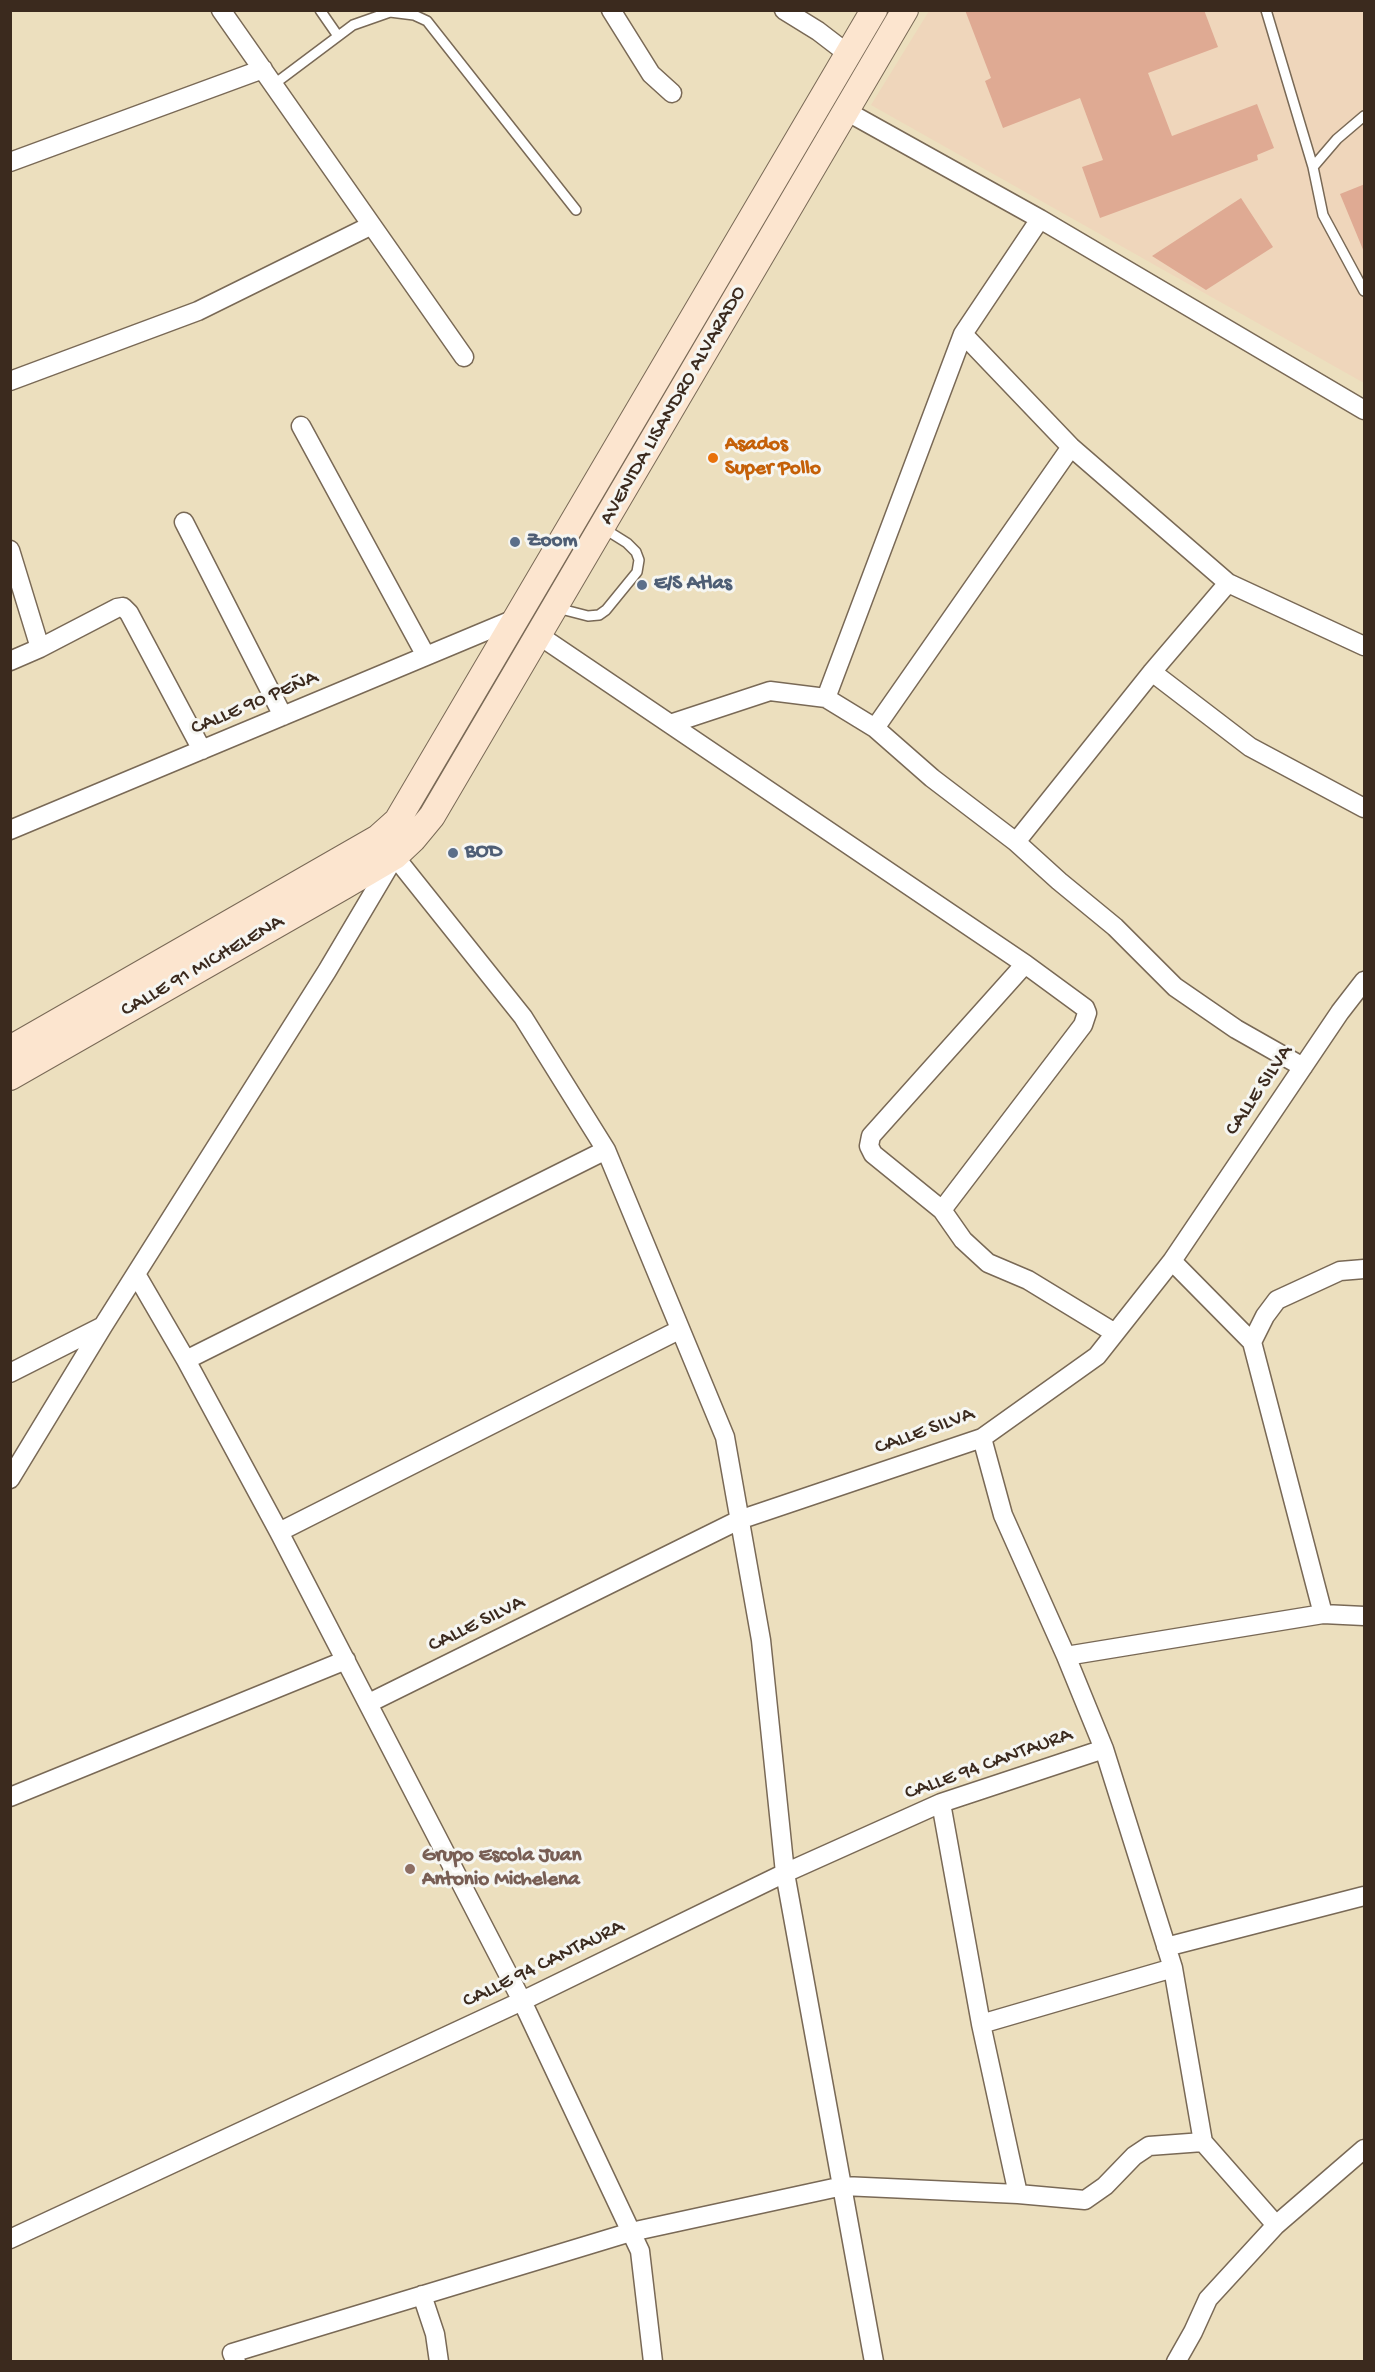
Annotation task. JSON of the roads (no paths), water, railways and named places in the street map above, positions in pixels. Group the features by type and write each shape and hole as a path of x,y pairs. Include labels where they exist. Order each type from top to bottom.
{"street":[{"path":"221,10 370,226 464,357"},
{"path":"611,10 651,74 672,93"},
{"path":"784,10 818,31 848,54"},
{"name":"AVENIDA LISANDRO ALVARADO","path":"386,847 397,821 874,10"},
{"name":"AVENIDA LISANDRO ALVARADO","path":"386,847 413,839 432,816 905,10"},
{"path":"10,162 262,69"},
{"path":"846,111 1040,219 1365,410"},
{"path":"826,698 963,334 1040,219"},
{"path":"10,381 198,311 370,226"},
{"path":"963,334 1071,447 1228,583 1365,646"},
{"path":"301,426 426,656"},
{"path":"875,728 1071,447"},
{"path":"184,522 283,716"},
{"path":"10,550 40,648"},
{"path":"1016,842 1152,672 1228,583"},
{"path":"10,661 123,607 129,613 202,750"},
{"name":"CALLE 90 PEÑA","path":"10,830 517,618"},
{"path":"537,634 1025,964 1085,1008 1087,1013 1083,1025 942,1210"},
{"path":"1152,672 1250,747 1302,777 1365,808"},
{"path":"670,724 771,691 826,698 875,728 932,778 1016,842 1115,927 1175,987 1236,1029 1303,1067"},
{"path":"10,1479 320,981 386,847 523,1017 606,1150 725,1437 760,1640 785,1873 874,2361"},
{"name":"CALLE 91 MICHELENA","path":"10,1049 386,847"},
{"name":"CALLE 91 MICHELENA","path":"10,1077 386,847"},
{"path":"1025,964 871,1136 869,1146 873,1154 942,1210 963,1240 988,1263 1028,1280 1115,1333"},
{"name":"CALLE SILVA","path":"369,1703 739,1521 982,1438 1097,1356 1172,1261 1340,1012 1365,981"},
{"path":"186,1360 606,1150"},
{"path":"1172,1261 1252,1342 1323,1614"},
{"path":"1252,1342 1265,1316 1277,1300 1340,1270 1365,1269"},
{"path":"136,1274 186,1360 369,1703 522,2001 632,2232 640,2251 653,2361"},
{"path":"10,1373 104,1326"},
{"path":"279,1532 679,1330"},
{"path":"982,1438 1003,1515 1066,1656 1104,1749 1173,1968 1203,2142 1276,2225"},
{"path":"1066,1656 1323,1614 1365,1616"},
{"path":"10,1797 346,1660"},
{"name":"CALLE 94 CANTAURA","path":"10,2239 522,2001 785,1873 942,1803 1104,1749"},
{"path":"942,1803 981,2024 1018,2194"},
{"path":"1166,1947 1365,1896"},
{"path":"981,2024 1173,1968"},
{"path":"236,2361 232,2352 632,2232 843,2186 1018,2194 1085,2200 1105,2186 1134,2156 1149,2146 1203,2142"},
{"path":"1176,2361 1208,2300 1276,2225 1365,2149"},
{"path":"422,2295 435,2334 440,2361"}],"lane":[{"path":"320,10 338,36"},
{"path":"1266,10 1313,167 1323,215 1365,291"},
{"path":"273,85 353,25 390,12 414,15 427,21 576,210"},
{"path":"1313,167 1338,139 1365,116"},
{"path":"554,607 588,616 599,615 606,610 637,573 639,560 636,552 627,543 603,528"}],"place":[{"name":"Asados Super Pollo","path":"713,458"},
{"name":"Zoom","path":"515,542"},
{"name":"E/S Atlas","path":"642,585"},
{"name":"BOD","path":"453,853"},
{"name":"Grupo Escola Juan Antonio Michelena","path":"410,1869"}]}
